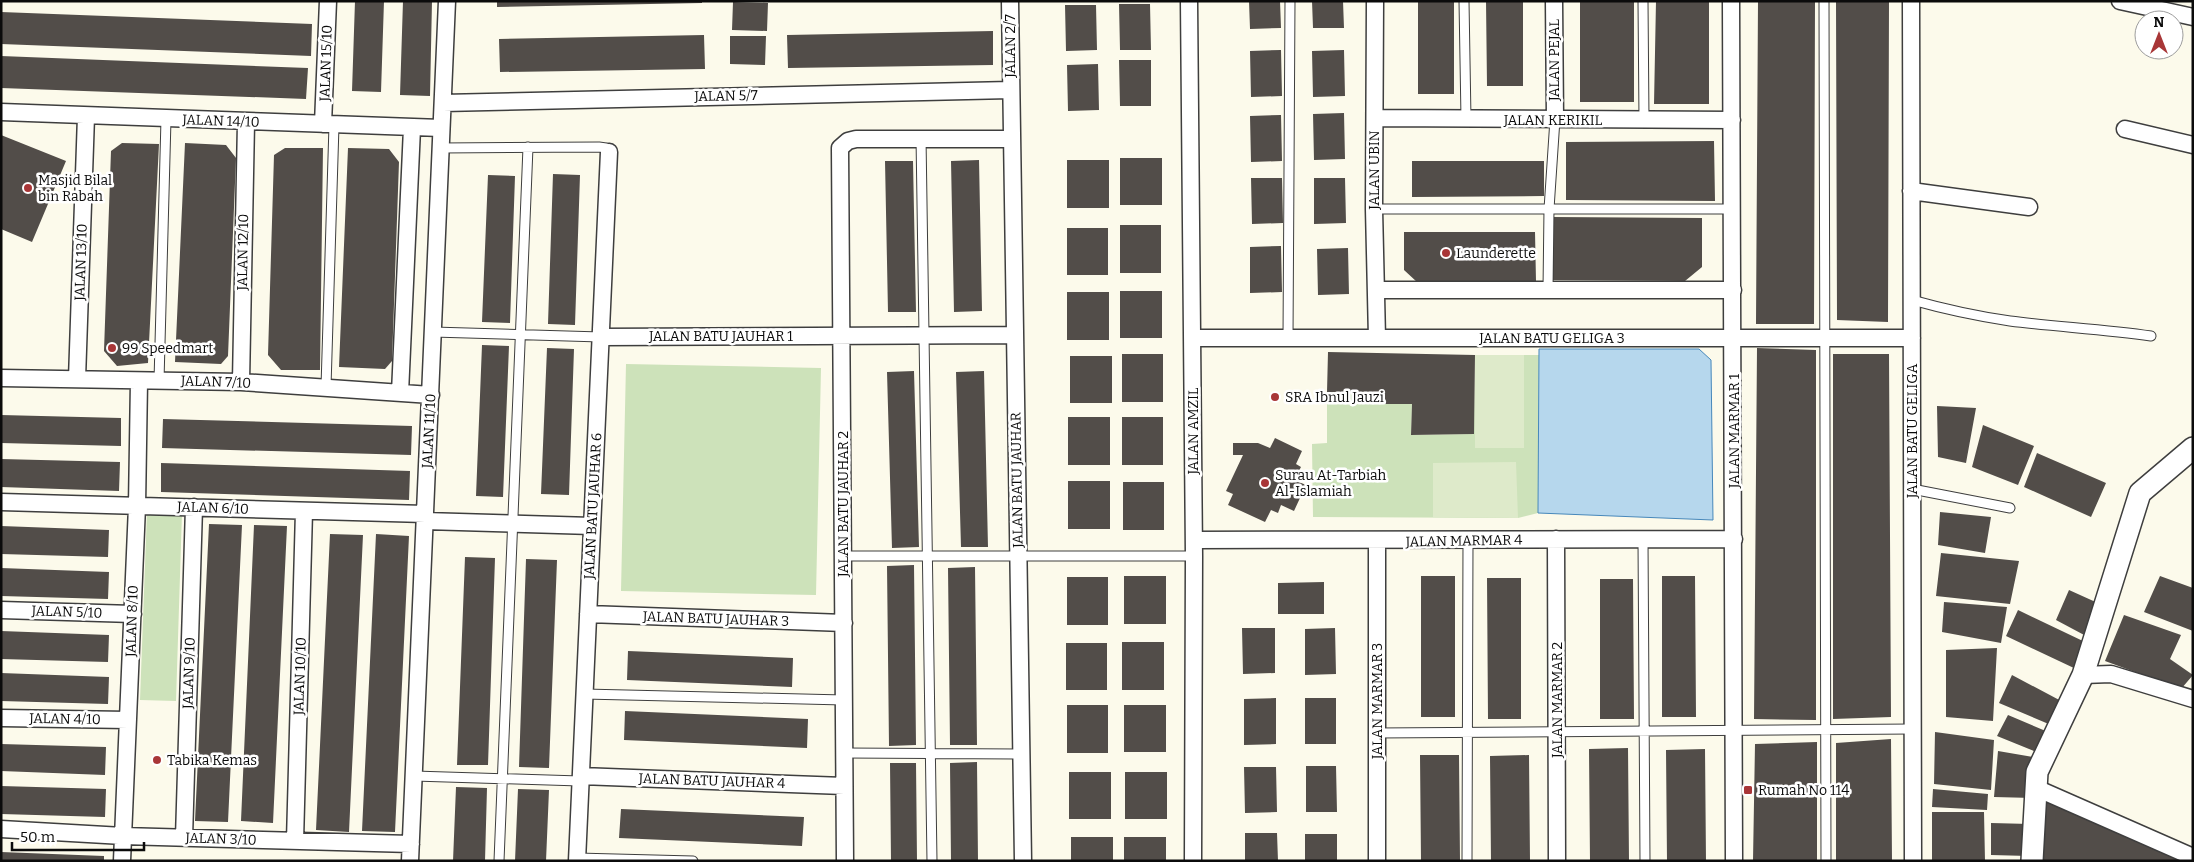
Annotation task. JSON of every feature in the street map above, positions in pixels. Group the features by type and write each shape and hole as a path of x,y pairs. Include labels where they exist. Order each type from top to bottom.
{"street":[{"name":"JALAN 15/10","path":"328,1 329,124"},
{"name":"JALAN 11/10","path":"411,853 447,1"},
{"name":"JALAN 2/7","path":"1010,1 1010,94"},
{"name":"JALAN AMZIL","path":"1189,1 1194,548 1193,861"},
{"name":"JALAN UBIN","path":"1376,1 1374,209 1377,338"},
{"name":"JALAN PEJAL","path":"1554,1 1554,119"},
{"name":"JALAN MARMAR 1","path":"1731,1 1734,861"},
{"name":"JALAN BATU GELIGA","path":"1911,1 1913,861"},
{"path":"2120,1 2193,17"},
{"name":"JALAN 5/7","path":"442,103 1010,94"},
{"name":"JALAN BATU JAUHAR","path":"1010,94 1023,861"},
{"name":"JALAN 14/10","path":"1,112 441,128"},
{"name":"JALAN 13/10","path":"77,378 86,116"},
{"name":"JALAN KERIKIL","path":"1375,118 1732,120"},
{"name":"JALAN 12/10","path":"241,382 246,122"},
{"path":"400,393 412,128"},
{"path":"2125,129 2193,145"},
{"path":"921,137 1011,139"},
{"name":"JALAN BATU JAUHAR 2","path":"845,861 840,148 848,141 856,138 921,137"},
{"name":"JALAN BATU JAUHAR 6","path":"577,860 609,152"},
{"path":"1912,191 2029,207"},
{"path":"1376,290 1733,290"},
{"name":"JALAN BATU JAUHAR 1","path":"600,336 1014,335"},
{"name":"JALAN BATU GELIGA 3","path":"1192,338 1912,338"},
{"name":"JALAN 7/10","path":"1,378 241,382 431,395"},
{"name":"JALAN 8/10","path":"122,861 137,506 139,381"},
{"path":"2032,861 2037,772 2083,676 2140,493 2193,448"},
{"name":"JALAN 6/10","path":"1,502 304,511 512,524 592,526"},
{"name":"JALAN 9/10","path":"184,838 194,508"},
{"name":"JALAN 10/10","path":"295,841 304,511"},
{"name":"JALAN MARMAR 4","path":"1194,548 1377,541 1734,539"},
{"name":"JALAN MARMAR 2","path":"1556,540 1557,861"},
{"name":"JALAN MARMAR 3","path":"1377,541 1377,861"},
{"name":"JALAN 5/10","path":"1,610 132,614"},
{"name":"JALAN BATU JAUHAR 3","path":"588,614 844,623"},
{"path":"2083,676 2111,674 2193,699"},
{"name":"JALAN 4/10","path":"1,718 128,720"},
{"name":"JALAN BATU JAUHAR 4","path":"581,778 844,786"},
{"path":"2036,788 2193,857"},
{"name":"JALAN 3/10","path":"1,829 123,836 295,841 411,853"}],"lane":[{"path":"1288,338 1290,1"},
{"path":"1464,1 1466,119"},
{"path":"1643,1 1644,120"},
{"path":"1824,1 1826,861"},
{"path":"159,381 166,118"},
{"path":"1548,290 1549,209 1554,119"},
{"path":"326,387 329,124"},
{"path":"921,137 932,861"},
{"path":"498,861 528,147"},
{"path":"440,148 599,147 606,148 609,152"},
{"path":"1374,209 1733,209"},
{"path":"1912,300 1966,314 2011,321 2106,329 2151,336"},
{"path":"433,332 600,336"},
{"path":"1912,489 2010,508"},
{"path":"1643,540 1645,861"},
{"path":"1467,861 1468,541"},
{"path":"843,556 1018,556 1194,548"},
{"path":"584,694 844,700"},
{"path":"1377,733 1913,729"},
{"path":"844,753 1021,754"},
{"path":"414,776 502,779 581,778"},
{"path":"577,860 693,861"}],"green space":[{"path":"1475,355 1539,355 1538,513 1518,518 1313,517 1312,444 1327,443 1327,392 1380,393 1380,404 1412,404 1411,435 1474,434"},
{"path":"1475,355 1524,355 1524,448 1475,448"},
{"path":"626,364 821,368 816,595 621,591"},
{"path":"1516,462 1518,518 1433,517 1433,463"},
{"path":"147,512 182,513 176,701 140,700"}],"water":[{"path":"1539,349 1699,349 1711,360 1713,520 1538,513"}],"building":[{"path":"355,1 384,1 381,92 352,91"},
{"path":"403,1 432,1 430,96 400,95"},
{"path":"497,1 702,1 702,3 497,7"},
{"path":"1249,1 1280,1 1281,28 1250,29"},
{"path":"1312,1 1343,1 1344,28 1313,28"},
{"path":"1418,1 1454,1 1454,94 1418,94"},
{"path":"1486,1 1523,1 1523,86 1487,86"},
{"path":"1580,1 1634,1 1634,102 1580,102"},
{"path":"1656,1 1709,1 1709,104 1654,104"},
{"path":"1758,1 1815,1 1814,324 1756,324"},
{"path":"1836,1 1889,1 1888,322 1837,320"},
{"path":"733,2 768,3 767,31 732,30"},
{"path":"1119,4 1150,4 1151,50 1120,50"},
{"path":"1065,5 1096,5 1097,50 1066,51"},
{"path":"1,12 312,24 311,56 1,44"},
{"path":"993,31 993,65 788,68 787,35"},
{"path":"704,35 705,69 500,72 499,39"},
{"path":"730,36 766,36 765,65 730,64"},
{"path":"1281,50 1282,96 1251,97 1250,51"},
{"path":"1344,50 1345,96 1313,97 1312,51"},
{"path":"1,56 308,68 306,99 1,88"},
{"path":"1119,60 1151,60 1151,106 1120,106"},
{"path":"1098,64 1099,110 1068,111 1067,65"},
{"path":"1344,113 1345,159 1314,160 1313,114"},
{"path":"1281,115 1282,161 1251,162 1250,116"},
{"name":"Masjid Bilal bin Rabah","path":"1,135 66,161 32,242 1,229"},
{"path":"1714,141 1715,201 1566,200 1566,142"},
{"path":"122,143 159,144 148,363 117,366 104,351 111,151"},
{"path":"185,143 226,145 236,158 228,356 221,364 175,362"},
{"path":"285,148 323,148 320,370 281,370 268,355 274,155"},
{"path":"348,148 389,149 399,162 392,361 385,369 339,367"},
{"path":"1120,158 1162,158 1162,205 1120,205"},
{"path":"979,160 982,311 954,312 951,161"},
{"path":"1067,160 1109,160 1109,208 1067,208"},
{"path":"885,161 913,161 916,312 888,312"},
{"path":"1412,161 1544,161 1544,196 1412,197"},
{"path":"553,174 580,175 575,325 548,324"},
{"path":"488,175 515,176 510,323 482,322"},
{"path":"1251,178 1282,178 1283,223 1252,224"},
{"path":"1314,178 1345,178 1346,223 1314,224"},
{"path":"1553,217 1702,218 1702,267 1685,281 1553,280"},
{"path":"1120,225 1161,225 1161,273 1120,273"},
{"path":"1067,228 1108,228 1108,275 1067,275"},
{"path":"1404,232 1535,232 1536,281 1417,282 1404,270"},
{"path":"1281,246 1282,292 1250,293 1250,247"},
{"path":"1348,248 1349,294 1318,295 1317,249"},
{"path":"1120,291 1162,291 1162,338 1120,338"},
{"path":"1067,292 1109,292 1109,340 1067,340"},
{"path":"482,345 509,346 503,497 476,496"},
{"path":"547,348 574,349 569,495 541,494"},
{"path":"1757,348 1816,350 1816,720 1754,719"},
{"path":"1328,352 1475,355 1474,434 1411,435 1412,404 1380,404 1380,393 1327,392"},
{"path":"1122,354 1163,354 1163,402 1122,402"},
{"path":"1833,354 1889,354 1891,717 1833,719"},
{"path":"1070,356 1112,356 1112,403 1070,403"},
{"path":"914,371 919,547 892,548 887,372"},
{"path":"984,371 988,547 961,547 956,372"},
{"path":"1937,406 1976,408 1966,463 1938,457"},
{"path":"1,415 121,418 121,446 1,443"},
{"path":"1068,417 1110,417 1110,465 1068,465"},
{"path":"1122,417 1163,417 1163,465 1122,465"},
{"path":"163,419 412,426 411,455 162,448"},
{"path":"1983,425 2034,446 2018,485 1972,467"},
{"name":"Surau At-Tarbiah Al-Islamiah","path":"1275,438 1302,451 1296,464 1301,467 1294,480 1306,485 1294,511 1281,505 1278,513 1271,510 1265,522 1228,505 1233,494 1226,491 1243,455 1233,455 1233,443 1258,443 1270,448"},
{"path":"2037,453 2106,483 2091,517 2024,487"},
{"path":"1,459 120,462 119,491 1,487"},
{"path":"161,463 410,471 409,500 161,492"},
{"path":"1068,481 1110,481 1110,529 1068,529"},
{"path":"1123,482 1164,482 1164,530 1123,530"},
{"path":"1940,512 1991,517 1985,553 1938,545"},
{"path":"209,524 242,525 228,822 195,821"},
{"path":"254,525 287,526 273,823 241,821"},
{"path":"1,526 109,530 108,557 1,554"},
{"path":"330,534 363,535 349,832 316,830"},
{"path":"376,534 409,536 395,832 362,831"},
{"path":"1941,553 2019,561 2010,604 1936,596"},
{"path":"465,557 495,558 488,765 457,765"},
{"path":"526,559 557,560 549,768 519,767"},
{"path":"914,565 916,745 889,746 887,566"},
{"path":"975,567 977,745 950,745 948,568"},
{"path":"1,568 109,572 108,599 1,596"},
{"path":"1124,576 1166,576 1166,624 1124,624"},
{"path":"1421,576 1455,576 1455,717 1421,717"},
{"path":"1662,576 1695,576 1696,717 1662,717"},
{"path":"2160,576 2193,588 2193,631 2144,612"},
{"path":"1067,577 1108,577 1108,625 1067,625"},
{"path":"1487,578 1521,578 1521,719 1488,719"},
{"path":"1600,579 1633,579 1634,719 1600,719"},
{"path":"1324,582 1324,614 1278,614 1278,583"},
{"path":"2069,590 2100,604 2086,636 2056,620"},
{"path":"1944,602 2007,607 2001,643 1942,632"},
{"path":"2018,610 2085,642 2076,669 2006,636"},
{"path":"2124,615 2181,635 2170,659 2193,675 2181,689 2105,661"},
{"path":"1242,628 1275,628 1275,673 1243,674"},
{"path":"1335,628 1336,674 1305,675 1305,629"},
{"path":"1,631 109,635 108,662 1,659"},
{"path":"1122,642 1164,642 1164,690 1122,690"},
{"path":"1066,643 1107,643 1107,690 1066,690"},
{"path":"1997,648 1993,721 1946,717 1946,650"},
{"path":"628,651 793,658 792,687 627,680"},
{"path":"1,673 109,677 108,704 1,701"},
{"path":"2012,675 2063,702 2051,725 1999,703"},
{"path":"1276,698 1276,744 1244,745 1244,699"},
{"path":"1305,698 1336,698 1336,744 1305,744"},
{"path":"1067,705 1108,705 1108,753 1067,753"},
{"path":"1124,705 1166,705 1166,752 1124,752"},
{"path":"625,711 808,719 807,748 624,740"},
{"path":"2008,715 2048,732 2039,753 1997,736"},
{"path":"1935,732 1994,740 1991,790 1934,784"},
{"path":"1891,739 1892,861 1836,861 1836,743"},
{"path":"1817,742 1817,861 1753,861 1755,744"},
{"path":"1,744 106,747 105,775 1,771"},
{"path":"1628,748 1629,861 1590,861 1589,749"},
{"path":"1705,749 1706,861 1667,861 1666,750"},
{"path":"1998,751 2033,757 2033,798 1994,797"},
{"path":"1420,755 1459,755 1460,861 1421,861"},
{"path":"1529,755 1530,861 1491,861 1490,756"},
{"path":"977,762 978,861 951,861 950,763"},
{"path":"890,763 916,763 917,861 891,861"},
{"path":"1306,766 1336,766 1337,812 1306,812"},
{"path":"1244,767 1276,767 1277,812 1245,813"},
{"path":"1069,772 1111,772 1111,819 1069,819"},
{"path":"1125,772 1167,772 1167,819 1125,819"},
{"path":"1,786 106,789 105,817 1,814"},
{"path":"456,787 487,788 485,861 453,861"},
{"path":"518,789 549,790 546,861 515,861"},
{"path":"1933,789 1988,794 1987,810 1932,807"},
{"path":"2045,800 2184,861 2043,861"},
{"path":"621,809 804,817 802,846 619,838"},
{"path":"1932,812 1984,812 1985,861 1932,861"},
{"path":"1991,823 2030,824 2029,856 1991,855"},
{"path":"1245,833 1277,833 1278,861 1245,861"},
{"path":"1305,834 1337,834 1337,861 1305,861"},
{"path":"1071,837 1113,837 1113,861 1071,861"},
{"path":"1124,837 1166,837 1166,861 1124,861"},
{"path":"1,852 104,856 104,861 1,861"}],"place":[{"name":"Masjid Bilal bin Rabah","path":"28,188"},
{"name":"Launderette","path":"1446,253"},
{"name":"99 Speedmart","path":"112,348"},
{"name":"SRA Ibnul Jauzi","path":"1275,397"},
{"name":"Surau At-Tarbiah Al-Islamiah","path":"1265,483"},
{"name":"Tabika Kemas","path":"157,760"},
{"name":"Rumah No 114","path":"1748,790"}]}
